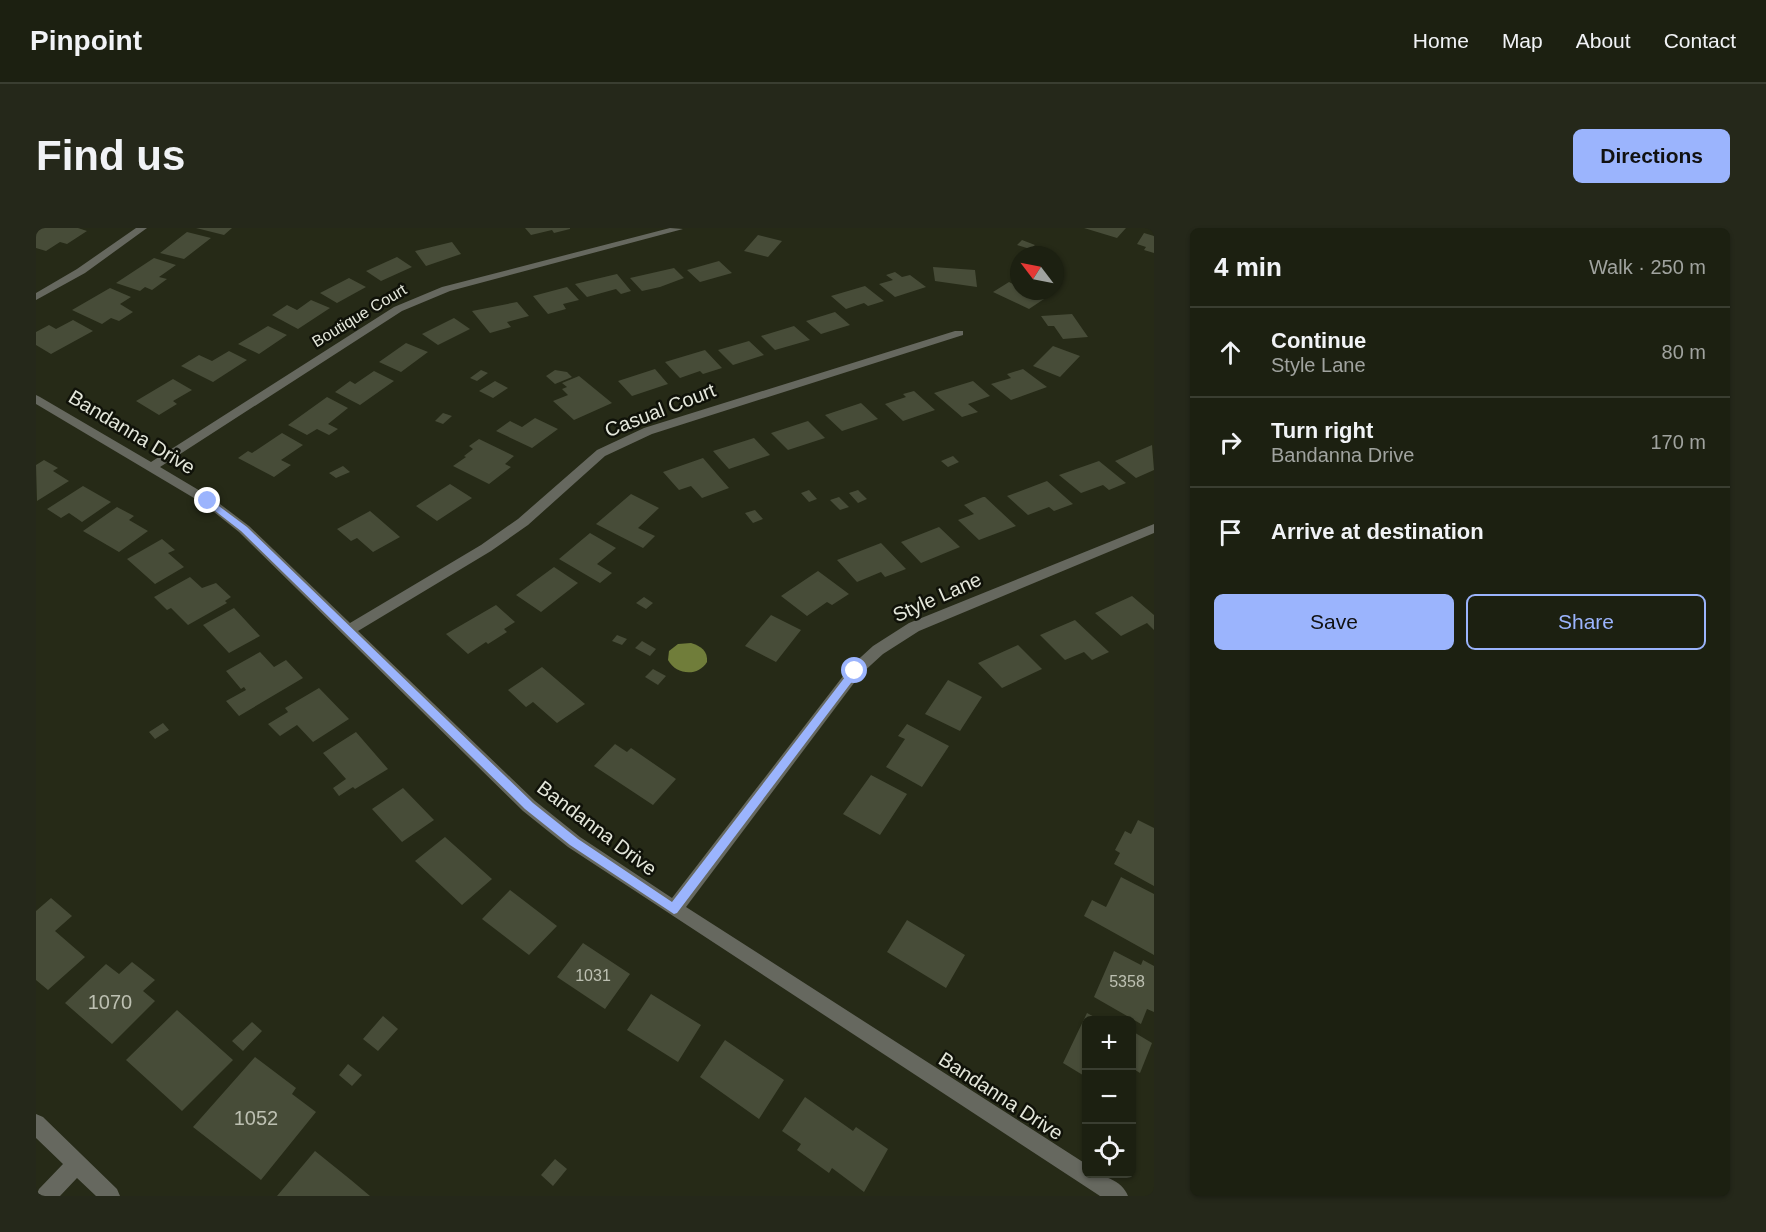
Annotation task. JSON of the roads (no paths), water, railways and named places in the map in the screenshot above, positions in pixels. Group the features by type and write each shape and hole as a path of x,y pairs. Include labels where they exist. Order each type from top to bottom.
{"street":[{"path":"36,297 81,271 142,228"},
{"name":"Boutique Court","path":"152,467 398,309 446,290 678,229"},
{"name":"Casual Court","path":"349,630 486,548 523,522 601,453 648,431 959,333"},
{"name":"Bandanna Drive","path":"36,399 208,501 244,529 529,806 574,842 1118,1196"},
{"name":"Style Lane","path":"674,909 855,671 878,650 914,627 1154,528"},
{"path":"36,1124 110,1196"},
{"path":"46,1196 77,1164"}]}
